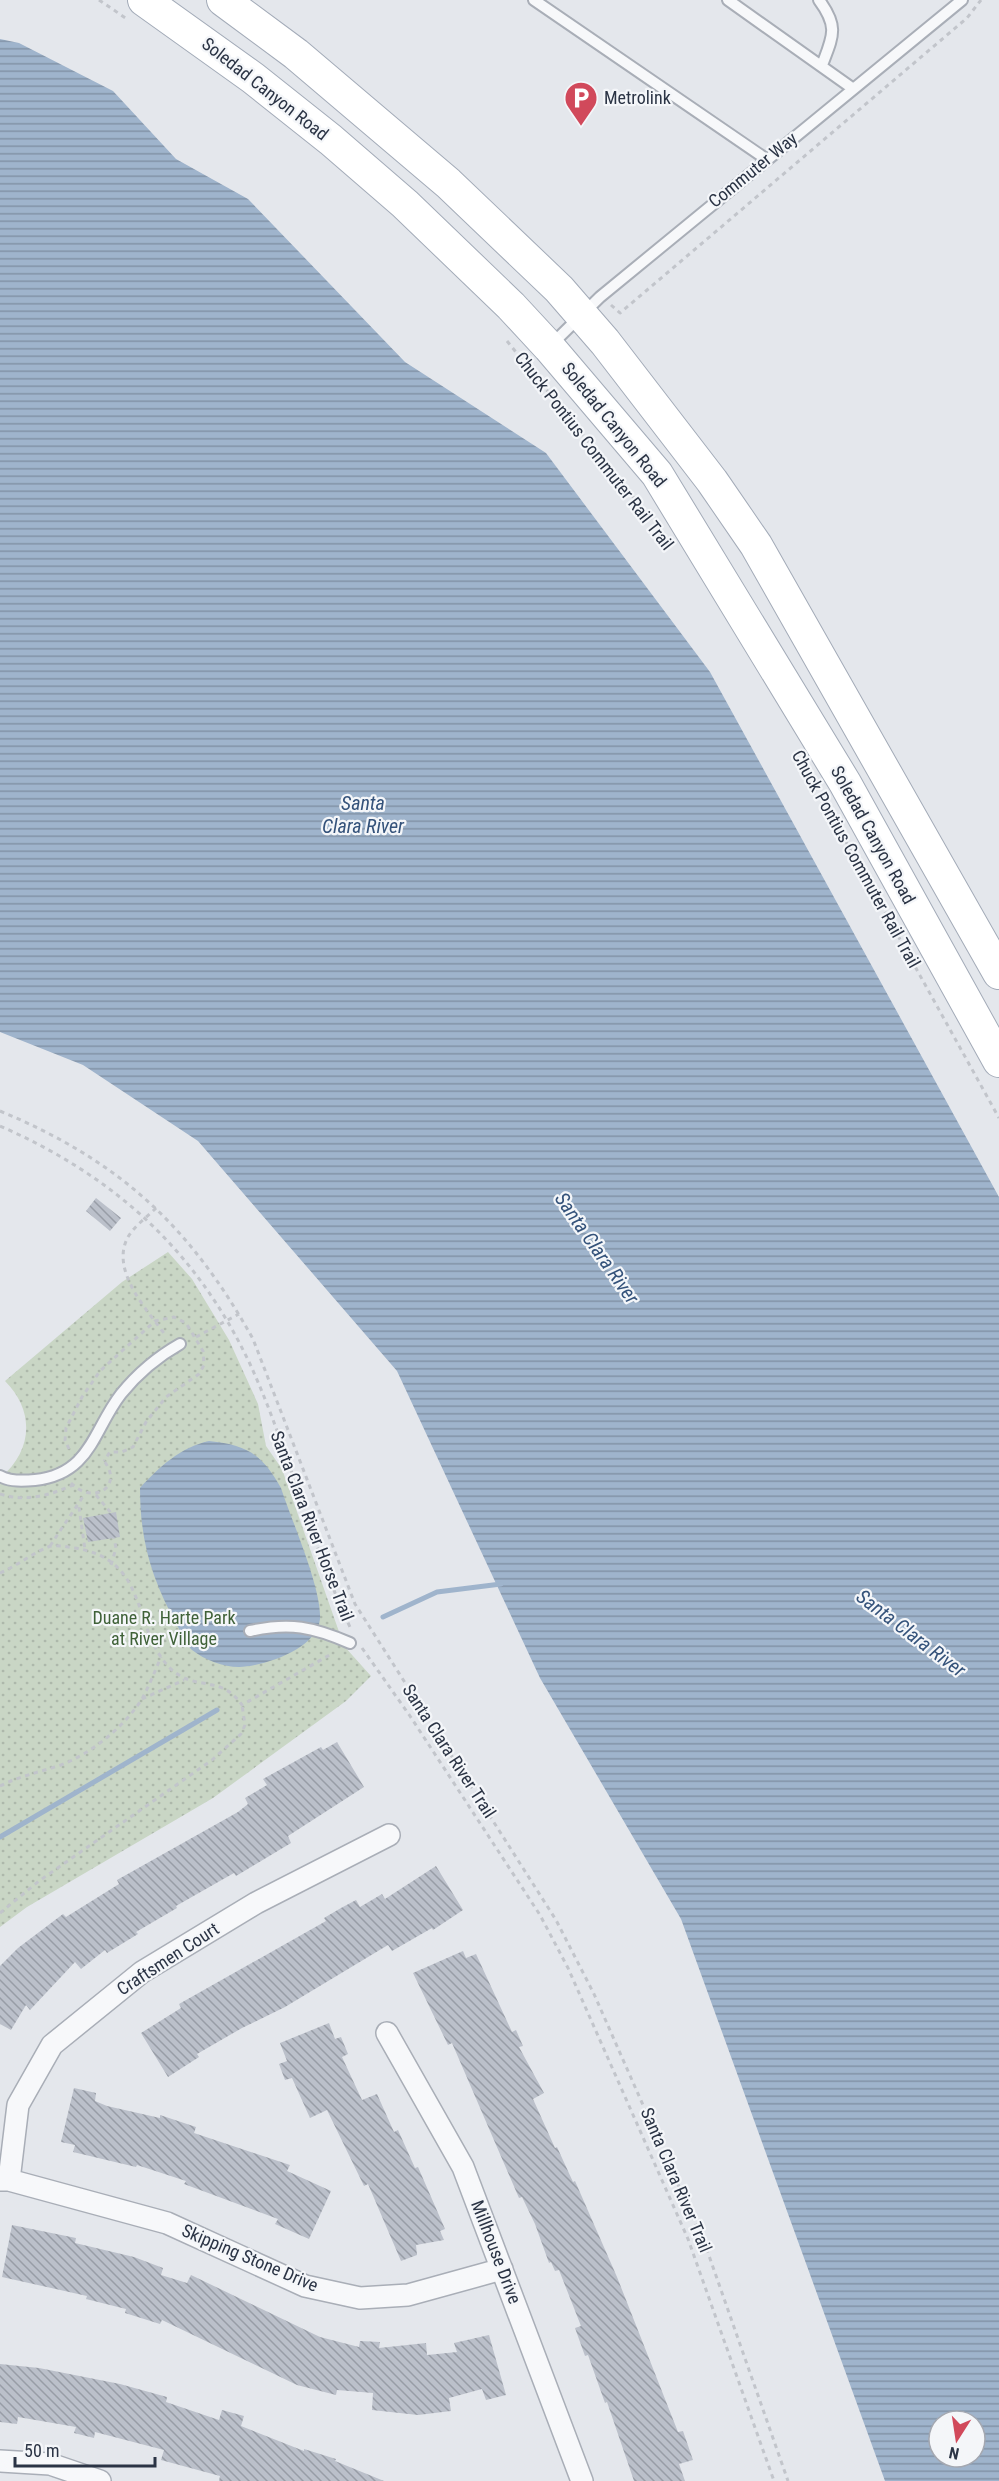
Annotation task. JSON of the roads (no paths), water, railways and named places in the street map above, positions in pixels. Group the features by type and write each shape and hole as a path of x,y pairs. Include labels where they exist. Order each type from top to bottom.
{"main road":[{"path":"223,0 296,54 448,183 559,289 582,315 712,481 756,545 999,973"},
{"name":"Soledad Canyon Road","path":"140,13 253,78 331,140 405,204 549,346 657,474 856,804 999,1061"},
{"path":"856,804 872,807 885,816 974,976 984,985 999,989"}],"street":[{"name":"Craftsmen Court","path":"5,2180 18,2105 52,2045 142,1972 256,1903 389,1835"},
{"name":"Millhouse Drive","path":"387,2033 463,2167 582,2481"},
{"name":"Skipping Stone Drive","path":"5,2180 166,2223 305,2286 360,2298 408,2295 502,2269"},
{"path":"0,2461 50,2464 100,2481"}],"lane":[{"path":"534,0 766,159"},
{"path":"728,0 852,88"},
{"path":"819,0 831,16 834,34 822,65"},
{"name":"Commuter Way","path":"549,346 582,315 766,159 852,88 874,74 962,0"},
{"path":"0,1476 22,1481 45,1479 73,1467 84,1456 120,1395 154,1358 180,1344"},
{"path":"250,1630 287,1625 307,1627 353,1641"}],"water":[{"name":"Santa Clara River","path":"0,39 19,43 113,91 176,159 248,199 405,362 546,453 710,672 999,1197 999,2481 885,2481 681,1919 540,1678 397,1371 198,1141 83,1065 0,1032"},
{"path":"209,1441 234,1445 252,1453 274,1476 281,1488 305,1554 319,1606 320,1619 317,1630 310,1639 288,1654 250,1666 227,1666 208,1660 190,1648 161,1593 145,1543 140,1488 171,1459 189,1448"}],"waterway":[{"path":"383,1617 437,1592 501,1584"},
{"path":"0,1837 217,1710"}],"place":[{"name":"Metrolink","path":"581,127"}],"park label":[{"name":"Duane R. Harte Park at River Village","path":"164,1628"}]}
